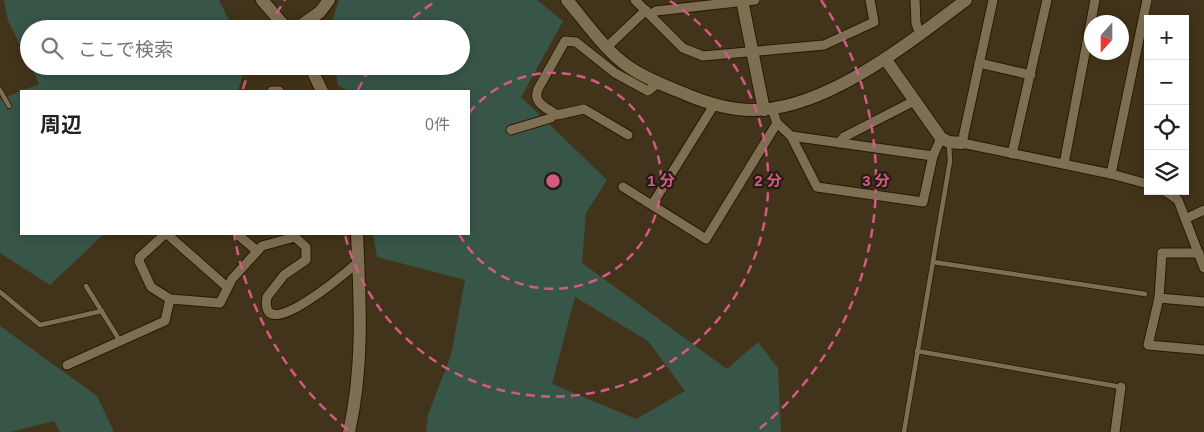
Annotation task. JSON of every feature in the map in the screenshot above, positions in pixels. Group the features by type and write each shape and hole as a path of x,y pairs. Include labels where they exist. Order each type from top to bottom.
{"street":[{"path":"262,0 279,20"},
{"path":"309,20 320,12 329,0"},
{"path":"567,0 627,66 658,82 714,105 735,109 768,109 798,103 886,60 966,0"},
{"path":"635,0 683,48 703,56 824,45 874,22 870,0"},
{"path":"608,46 648,13 755,0"},
{"path":"915,0 916,23 920,35"},
{"path":"742,1 752,52 768,109 777,123 791,136 817,187 923,202 934,156 951,141 980,63 993,0"},
{"path":"1012,154 1047,0"},
{"path":"1064,164 1095,0"},
{"path":"1111,174 1147,0"},
{"path":"628,135 584,109 557,115 541,104 536,94 565,41 576,42 615,73 648,91 658,82"},
{"path":"886,60 914,101 951,141 1111,174 1144,183"},
{"path":"980,63 1031,75"},
{"path":"313,75 318,90"},
{"path":"838,143 844,137 914,101"},
{"path":"652,206 714,105"},
{"path":"511,130 551,118 554,113"},
{"path":"623,188 706,239 777,123"},
{"path":"791,136 934,156"},
{"path":"1171,195 1178,200 1204,268"},
{"path":"1185,219 1204,210"},
{"path":"165,235 139,260 151,287 170,299 220,303 227,287 256,250 289,237 299,236 306,246 308,255 303,264 284,275 267,297 267,307 271,313 276,315 282,315 311,299 358,262"},
{"path":"167,235 227,287"},
{"path":"238,235 256,250"},
{"path":"349,432 357,396 359,365 357,235"},
{"path":"1199,252 1162,253 1159,298 1148,345 1204,350"},
{"path":"1159,298 1204,302"},
{"path":"67,365 165,320 170,299"},
{"path":"1115,432 1121,387"}],"lane":[{"path":"0,90 9,106"},
{"path":"904,432 950,161 951,141"},
{"path":"933,262 1145,294"},
{"path":"86,286 120,341"},
{"path":"0,292 40,325 102,311"},
{"path":"917,352 1121,387"}],"green space":[{"path":"4,0 219,0 229,20 20,20 20,44 8,21"},
{"path":"339,0 537,0 563,21 521,97 607,180 586,213 582,263 727,369 758,342 778,368 781,432 426,432 428,415 451,355 465,280 377,257 373,235 470,235 470,90 346,90 338,85 336,75 470,75 470,20 332,20","holes":["575,297 648,341 685,391 636,419 552,384"]},
{"path":"35,75 242,75 238,90 23,90 39,84"},
{"path":"20,91 20,235 103,235 50,285 0,253 0,99"},
{"path":"0,326 97,396 114,432 60,432 54,421 10,432 0,432"}]}
